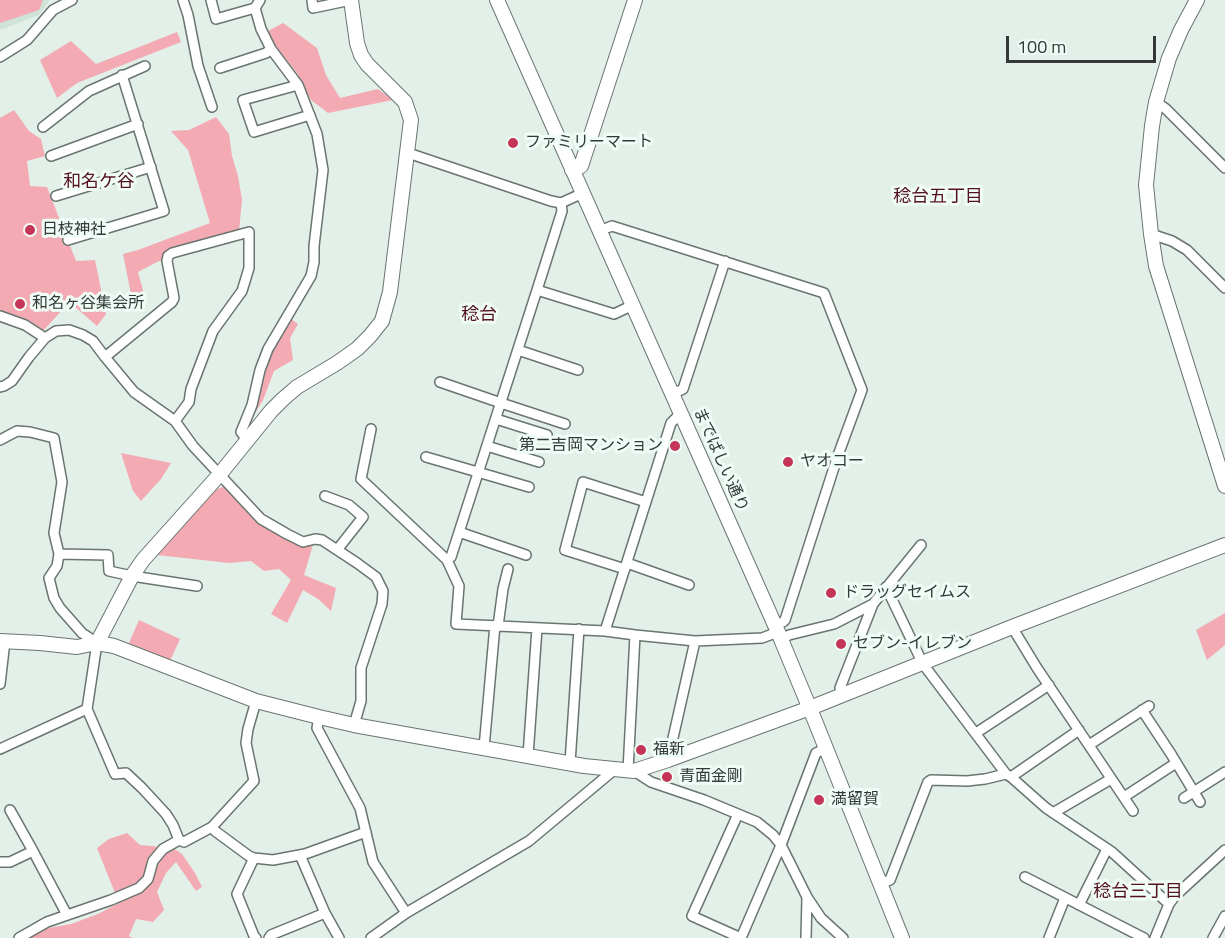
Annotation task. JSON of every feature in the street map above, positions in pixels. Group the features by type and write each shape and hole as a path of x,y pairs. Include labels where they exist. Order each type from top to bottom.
{"street":[{"path":"0,57 27,40 52,10 72,0"},
{"path":"183,0 198,66 212,107"},
{"path":"211,0 216,19 258,4 261,29 271,49 298,85 310,115 317,134 323,170 311,276 268,349 260,370 252,405 241,432 248,441"},
{"path":"179,840 166,814 142,788 126,773 115,774 87,710 98,643 132,576 143,560 283,399 297,387 357,349 370,336 382,321 390,292 408,153 411,120 409,111 399,95 361,56 351,0 313,8 312,0"},
{"name":"までばしい通り","path":"497,0 778,632 902,938"},
{"path":"572,170 581,166 635,0"},
{"path":"1197,0 1169,58 1156,102 1146,184 1156,266 1225,486"},
{"path":"220,68 266,53 271,49"},
{"path":"43,127 88,91 145,66"},
{"path":"68,240 165,211 122,75"},
{"path":"298,85 243,100 254,132 310,115"},
{"path":"1156,102 1166,109 1225,168"},
{"path":"51,156 138,124"},
{"path":"408,153 551,201 561,202 583,193"},
{"path":"56,196 151,167"},
{"path":"447,560 451,557 501,404 562,211 561,202"},
{"path":"599,231 612,226 824,293 862,390 837,458 785,620 778,632"},
{"path":"105,357 172,302 174,298 168,256 249,232 249,268 242,291 213,330 191,389 189,402 176,421"},
{"path":"1151,234 1172,241 1187,250 1225,288"},
{"path":"673,394 683,389 725,261"},
{"path":"537,290 614,314 633,305"},
{"path":"0,316 25,325 45,338"},
{"path":"0,387 12,381 28,357 45,338 56,331 69,330 83,335 93,341 134,392 176,421 193,446 261,519 303,542 322,540 376,577 383,591 382,604 361,668 360,701 354,725"},
{"path":"518,350 578,370"},
{"path":"440,382 565,424"},
{"path":"605,631 671,423 681,413"},
{"path":"496,419 547,435"},
{"path":"371,429 361,479 447,560 459,586 456,624 579,629 695,641 762,638 778,632 789,635 840,621 873,604"},
{"path":"0,440 17,431 54,438 63,482 54,533 58,554 57,566 49,578 54,598 81,633 98,643 114,646 256,701 354,725 570,763 625,770 651,782 704,800 757,822 773,835 781,845 807,897 821,918 843,938"},
{"path":"487,446 539,462"},
{"path":"426,457 530,487"},
{"path":"646,502 583,482 565,550 689,585"},
{"path":"325,496 349,504 363,518 338,550"},
{"path":"459,532 526,555"},
{"path":"843,695 840,688 873,604 921,545"},
{"path":"371,938 406,914 529,841 625,770 668,760 810,708 1225,545"},
{"path":"58,554 108,555 109,571 197,586"},
{"path":"484,748 497,626 508,569"},
{"path":"886,587 922,663 1008,776 1053,813 1107,849 1169,904"},
{"path":"1012,627 1133,811"},
{"path":"528,756 537,628"},
{"path":"570,763 579,629"},
{"path":"625,770 635,635"},
{"path":"0,684 3,641 77,647 98,643"},
{"path":"668,760 695,641"},
{"path":"976,733 1048,685"},
{"path":"20,938 37,927 140,888 148,879 153,861 163,849 179,840 184,842 212,827 254,781 246,743 256,701"},
{"path":"1089,745 1145,708 1200,802"},
{"path":"0,748 87,710"},
{"path":"319,717 317,728 360,808 373,862 406,914"},
{"path":"880,884 890,880 928,782 1008,776 1079,730"},
{"path":"738,814 692,916 741,938 781,845 816,753 826,748"},
{"path":"1124,797 1176,763"},
{"path":"1184,798 1225,772"},
{"path":"1053,813 1111,779"},
{"path":"10,810 67,915"},
{"path":"212,827 249,856 273,860 300,855 366,832"},
{"path":"1079,905 1107,849"},
{"path":"1155,938 1169,904 1175,896 1225,850"},
{"path":"0,861 10,862 33,851"},
{"path":"300,855 325,913 339,938"},
{"path":"254,858 237,894 256,938"},
{"path":"1025,877 1144,938"},
{"path":"806,938 807,897"},
{"path":"1049,938 1065,898"},
{"path":"268,938 325,913"},
{"path":"1213,938 1225,916"}],"shaded area":[{"path":"0,0 50,0 39,15 0,30"},
{"path":"0,0 43,0 39,10 0,23"},
{"path":"283,23 317,48 326,75 340,98 378,89 393,100 328,113 311,100 297,73 277,48 268,31"},
{"path":"177,32 181,42 77,83 57,98 40,60 71,41 96,64"},
{"path":"14,110 29,131 41,139 45,156 27,161 30,186 47,187 76,261 95,260 106,314 97,326 74,306 63,309 43,331 30,322 0,312 0,118"},
{"path":"216,117 229,134 238,176 242,200 239,231 157,262 138,272 144,294 132,299 123,254 210,223 188,150 171,131 189,130"},
{"path":"291,319 298,324 290,338 293,360 274,371 263,400 252,418 250,415 271,350"},
{"path":"121,453 171,463 161,479 141,501 133,491"},
{"path":"225,486 290,542 313,545 304,575 336,588 331,611 318,599 303,590 287,623 271,614 291,580 279,569 264,571 251,561 229,563 157,555 210,492"},
{"path":"1225,613 1225,645 1207,660 1196,630"},
{"path":"139,620 180,639 170,661 129,643"},
{"path":"127,833 140,845 173,848 182,854 202,887 196,891 176,862 166,873 157,892 164,910 153,922 136,919 129,936 133,938 30,938 43,929 71,924 119,903 97,848 109,839"}],"place":[{"name":"ファミリーマート","path":"513,143"},
{"name":"日枝神社","path":"30,230"},
{"name":"和名ヶ谷集会所","path":"20,304"},
{"name":"第二吉岡マンション","path":"675,446"},
{"name":"ヤオコー","path":"788,462"},
{"name":"ドラッグセイムス","path":"831,593"},
{"name":"セブン-イレブン","path":"841,644"},
{"name":"福新","path":"641,750"},
{"name":"青面金剛","path":"667,777"},
{"name":"満留賀","path":"819,800"}],"district":[{"name":"和名ケ谷","path":"99,183"},
{"name":"稔台五丁目","path":"938,198"},
{"name":"稔台","path":"479,316"},
{"name":"稔台三丁目","path":"1138,893"}]}
